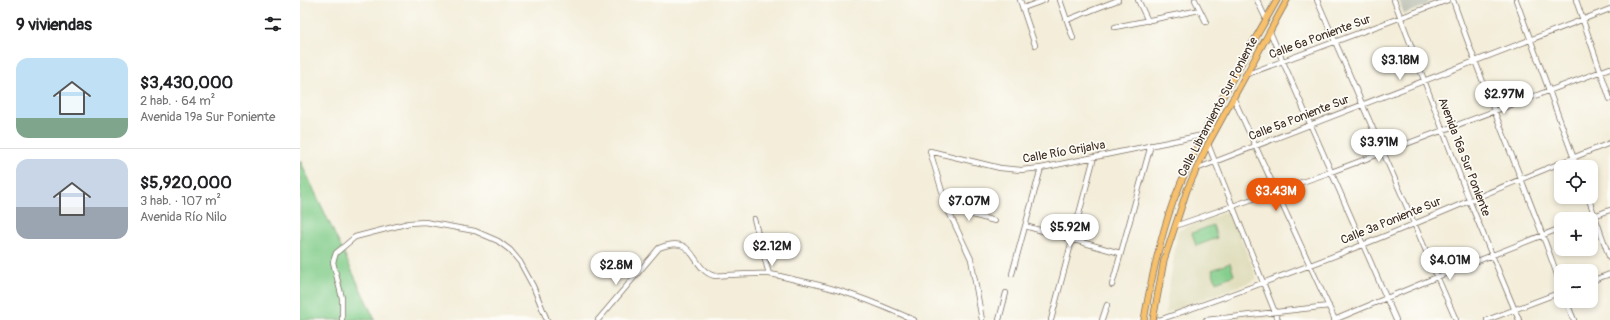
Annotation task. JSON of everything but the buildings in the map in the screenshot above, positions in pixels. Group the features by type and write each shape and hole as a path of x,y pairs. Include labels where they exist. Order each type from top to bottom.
{"main road":[{"name":"Calle Libramiento Sur Poniente","path":"1144,320 1155,261 1172,204 1203,135 1277,0"},
{"name":"Calle Libramiento Sur Poniente","path":"1153,320 1164,260 1187,190 1196,168 1233,97 1287,0"}],"street":[{"path":"1020,0 1035,45"},
{"path":"1023,8 1045,0"},
{"path":"1060,0 1074,38"},
{"path":"1067,20 1118,0"},
{"path":"1138,0 1148,21"},
{"path":"1195,0 1206,22"},
{"path":"1258,0 1266,19"},
{"path":"1317,0 1456,320"},
{"name":"Avenida 16a Sur Poniente","path":"1394,0 1469,200 1519,320"},
{"name":"Calle 6a Poniente Sur","path":"1245,75 1448,0"},
{"path":"1453,0 1474,61 1554,266"},
{"path":"1516,0 1574,158"},
{"path":"1576,0 1610,99"},
{"name":"Calle 5a Poniente Sur","path":"1196,168 1610,8"},
{"path":"1115,26 1200,10"},
{"path":"1270,32 1396,320"},
{"path":"1175,226 1276,192 1610,68"},
{"path":"1233,97 1329,306 1334,320 1554,231"},
{"name":"Calle Río Grijalva","path":"947,208 930,151 1000,168 1021,170 1041,168 1203,135"},
{"name":"Calle 3a Poniente Sur","path":"1159,320 1264,283 1414,224 1610,143"},
{"path":"1208,144 1278,320"},
{"path":"1112,285 1151,145"},
{"path":"1051,320 1094,157"},
{"path":"1012,274 1041,168"},
{"path":"947,208 995,221"},
{"path":"947,208 971,259 982,320"},
{"path":"1598,215 1610,210"},
{"path":"754,218 769,274"},
{"path":"342,320 342,298 333,262 336,253 355,238 409,223 424,222 475,231 498,241 510,250 520,262 533,286 547,320"},
{"path":"1598,225 1610,259"},
{"path":"1025,226 1120,253"},
{"path":"598,320 659,248 667,245 678,244 688,249 704,270 714,276 769,274 814,283 868,300 914,320"},
{"path":"1598,278 1610,274"},
{"path":"999,320 1006,293"},
{"path":"1487,320 1554,295"},
{"path":"1102,320 1106,305"},
{"path":"1206,320 1329,306"},
{"path":"1569,308 1574,320"}],"shaded area":[{"path":"1399,0 1428,0 1429,5 1404,14"},
{"path":"1230,211 1257,279 1165,314 1178,230"}],"green space":[{"path":"300,160 375,320 300,320"},
{"path":"1213,225 1217,238 1196,246 1192,233"},
{"path":"1230,263 1234,275 1216,282 1212,270"}]}
